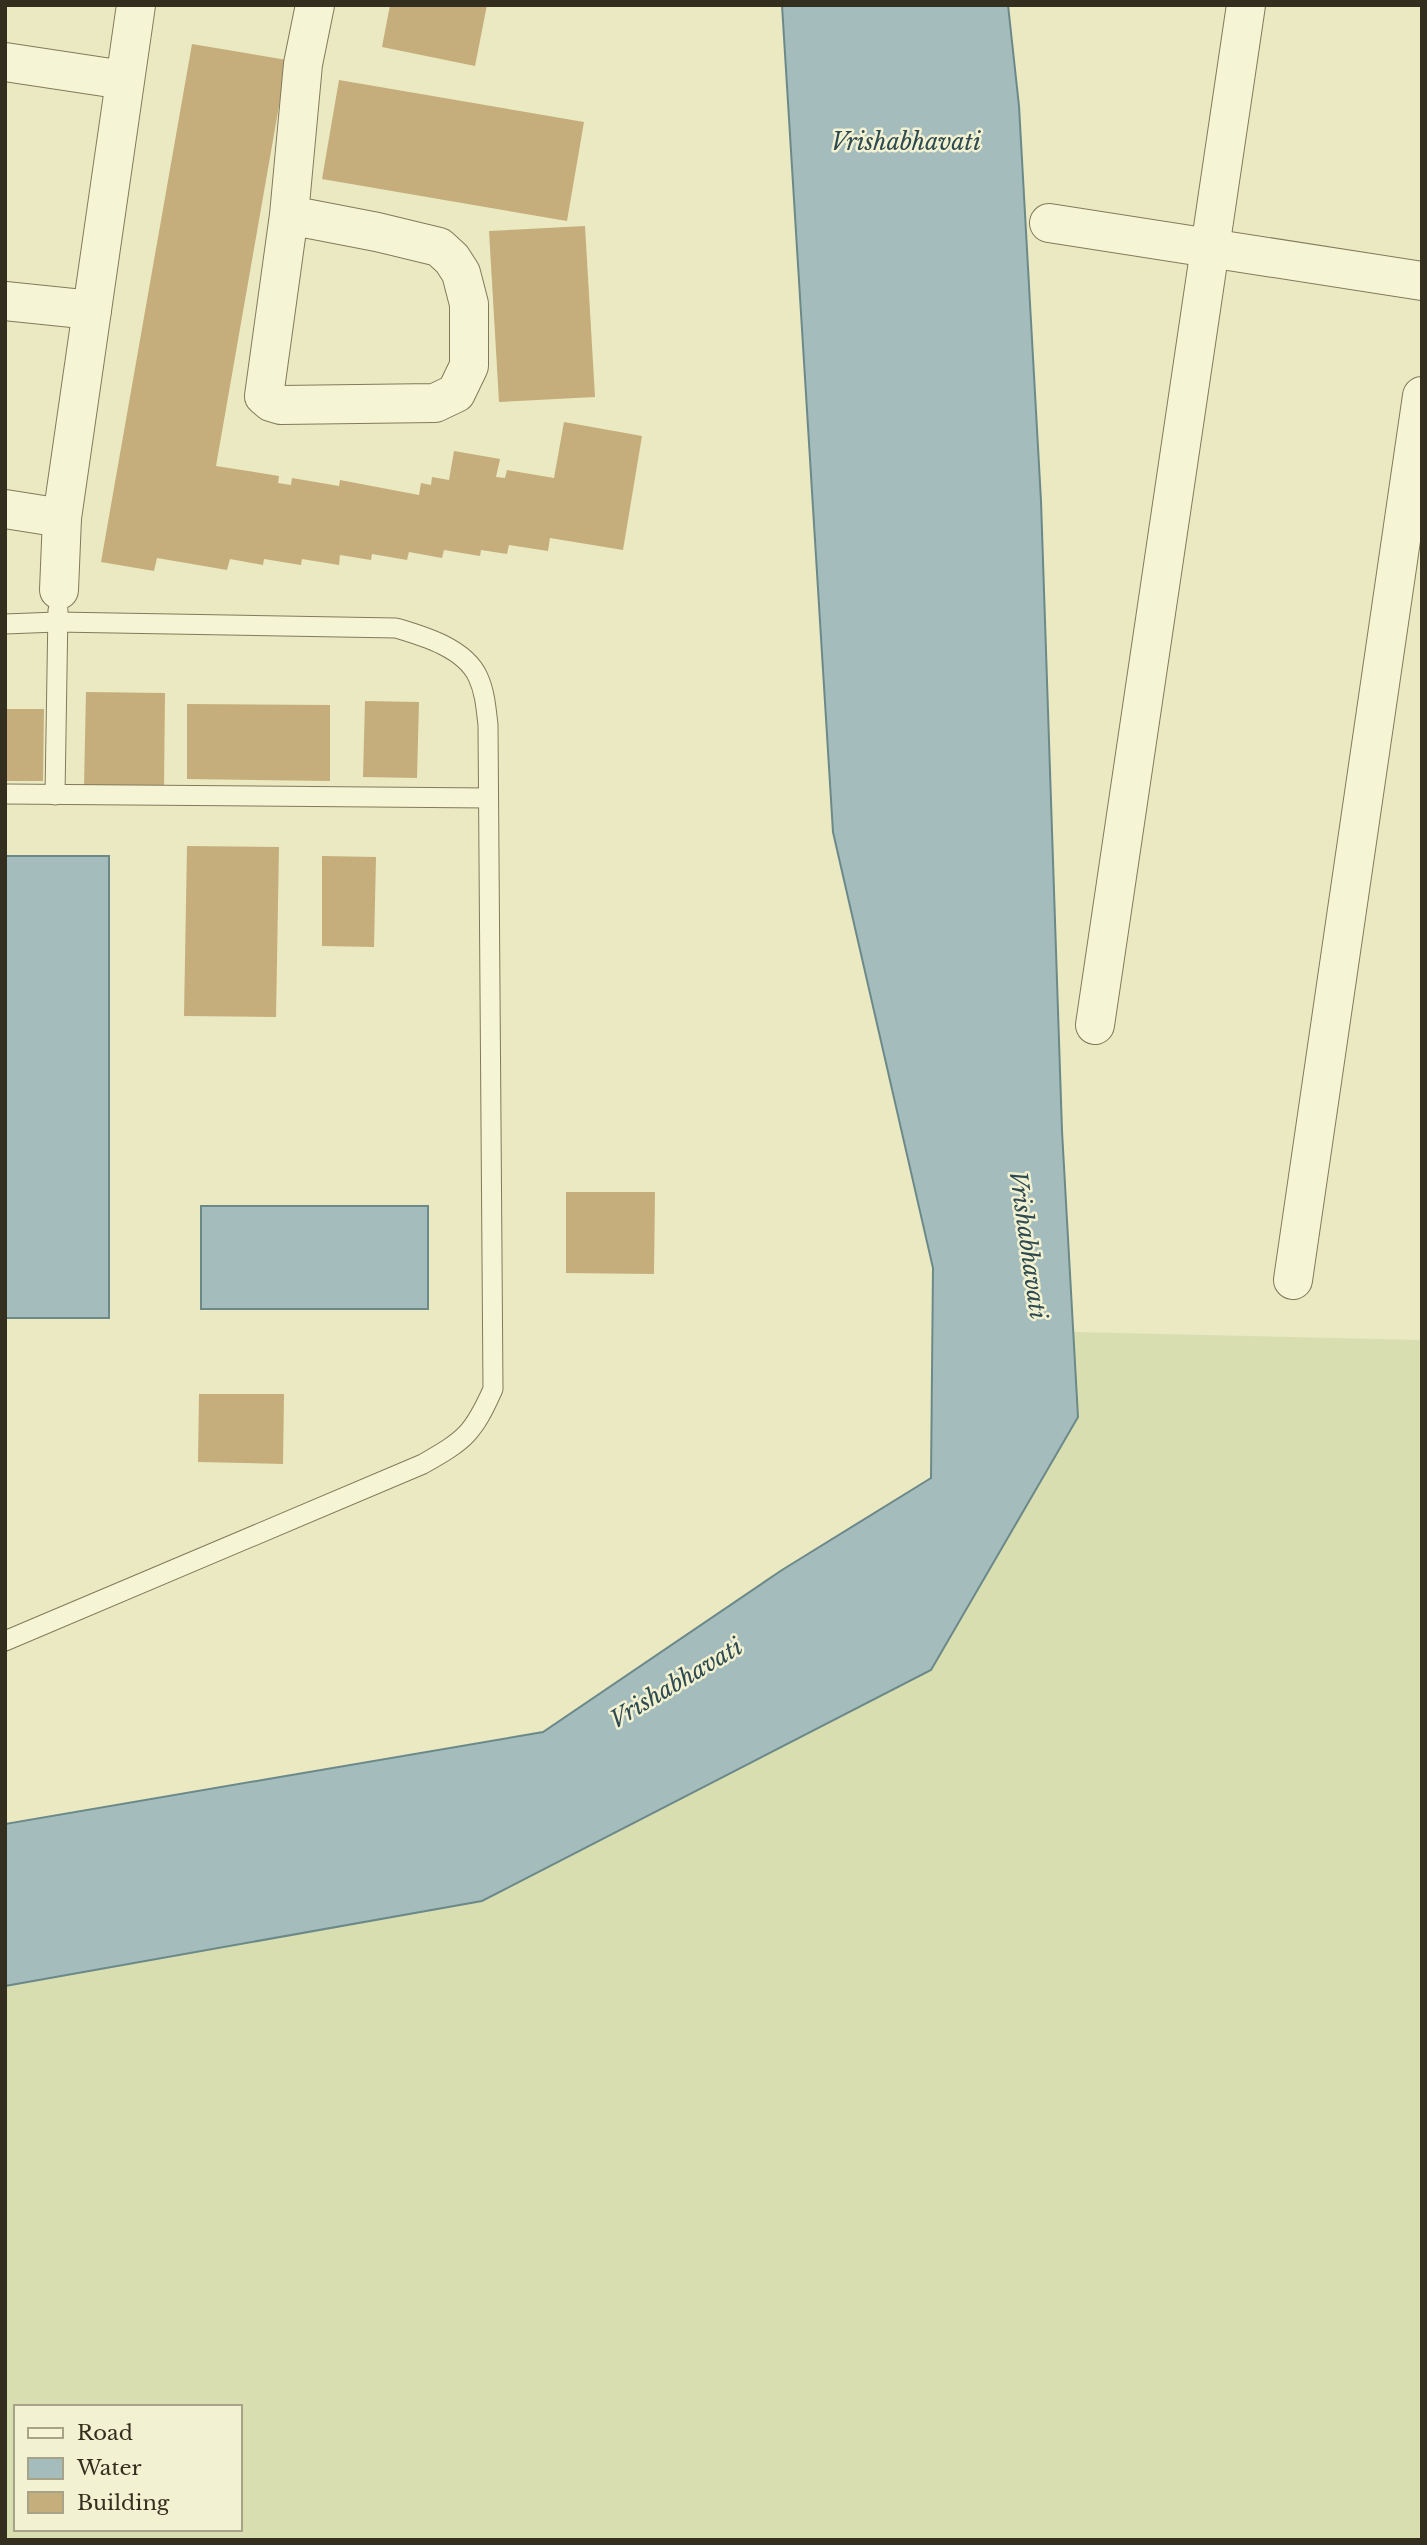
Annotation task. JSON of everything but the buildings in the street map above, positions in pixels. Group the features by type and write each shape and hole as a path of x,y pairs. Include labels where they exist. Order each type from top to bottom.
{"street":[{"path":"58,606 62,518 136,5"},
{"path":"289,215 439,247 453,258 461,273 469,304 469,366 456,393 435,403 281,404 271,402 264,396 289,215 303,64 315,5"},
{"path":"1095,1025 1246,5"},
{"path":"5,62 124,80"},
{"path":"1049,223 1422,281"},
{"path":"5,301 92,310"},
{"path":"1293,1280 1422,396"},
{"path":"5,509 62,518"}],"lane":[{"path":"5,624 58,606 396,628 423,636 457,653 477,674 485,696 488,725 493,1389 479,1421 458,1444 422,1464 5,1641"},
{"path":"55,795 58,606"},
{"path":"5,794 488,798"}],"green space":[{"path":"1073,1332 1422,1340 1422,2540 5,2540 5,1986 482,1901 1078,1417"}],"water":[{"name":"Vrishabhavati","path":"782,5 1008,5 1019,106 1041,501 1062,1131 1078,1417 931,1670 482,1901 5,1986 5,1824 543,1732 782,1570 931,1478 933,1268 833,832"},
{"path":"5,856 109,856 109,1318 5,1318"},
{"path":"201,1206 428,1206 428,1309 201,1309"}]}
